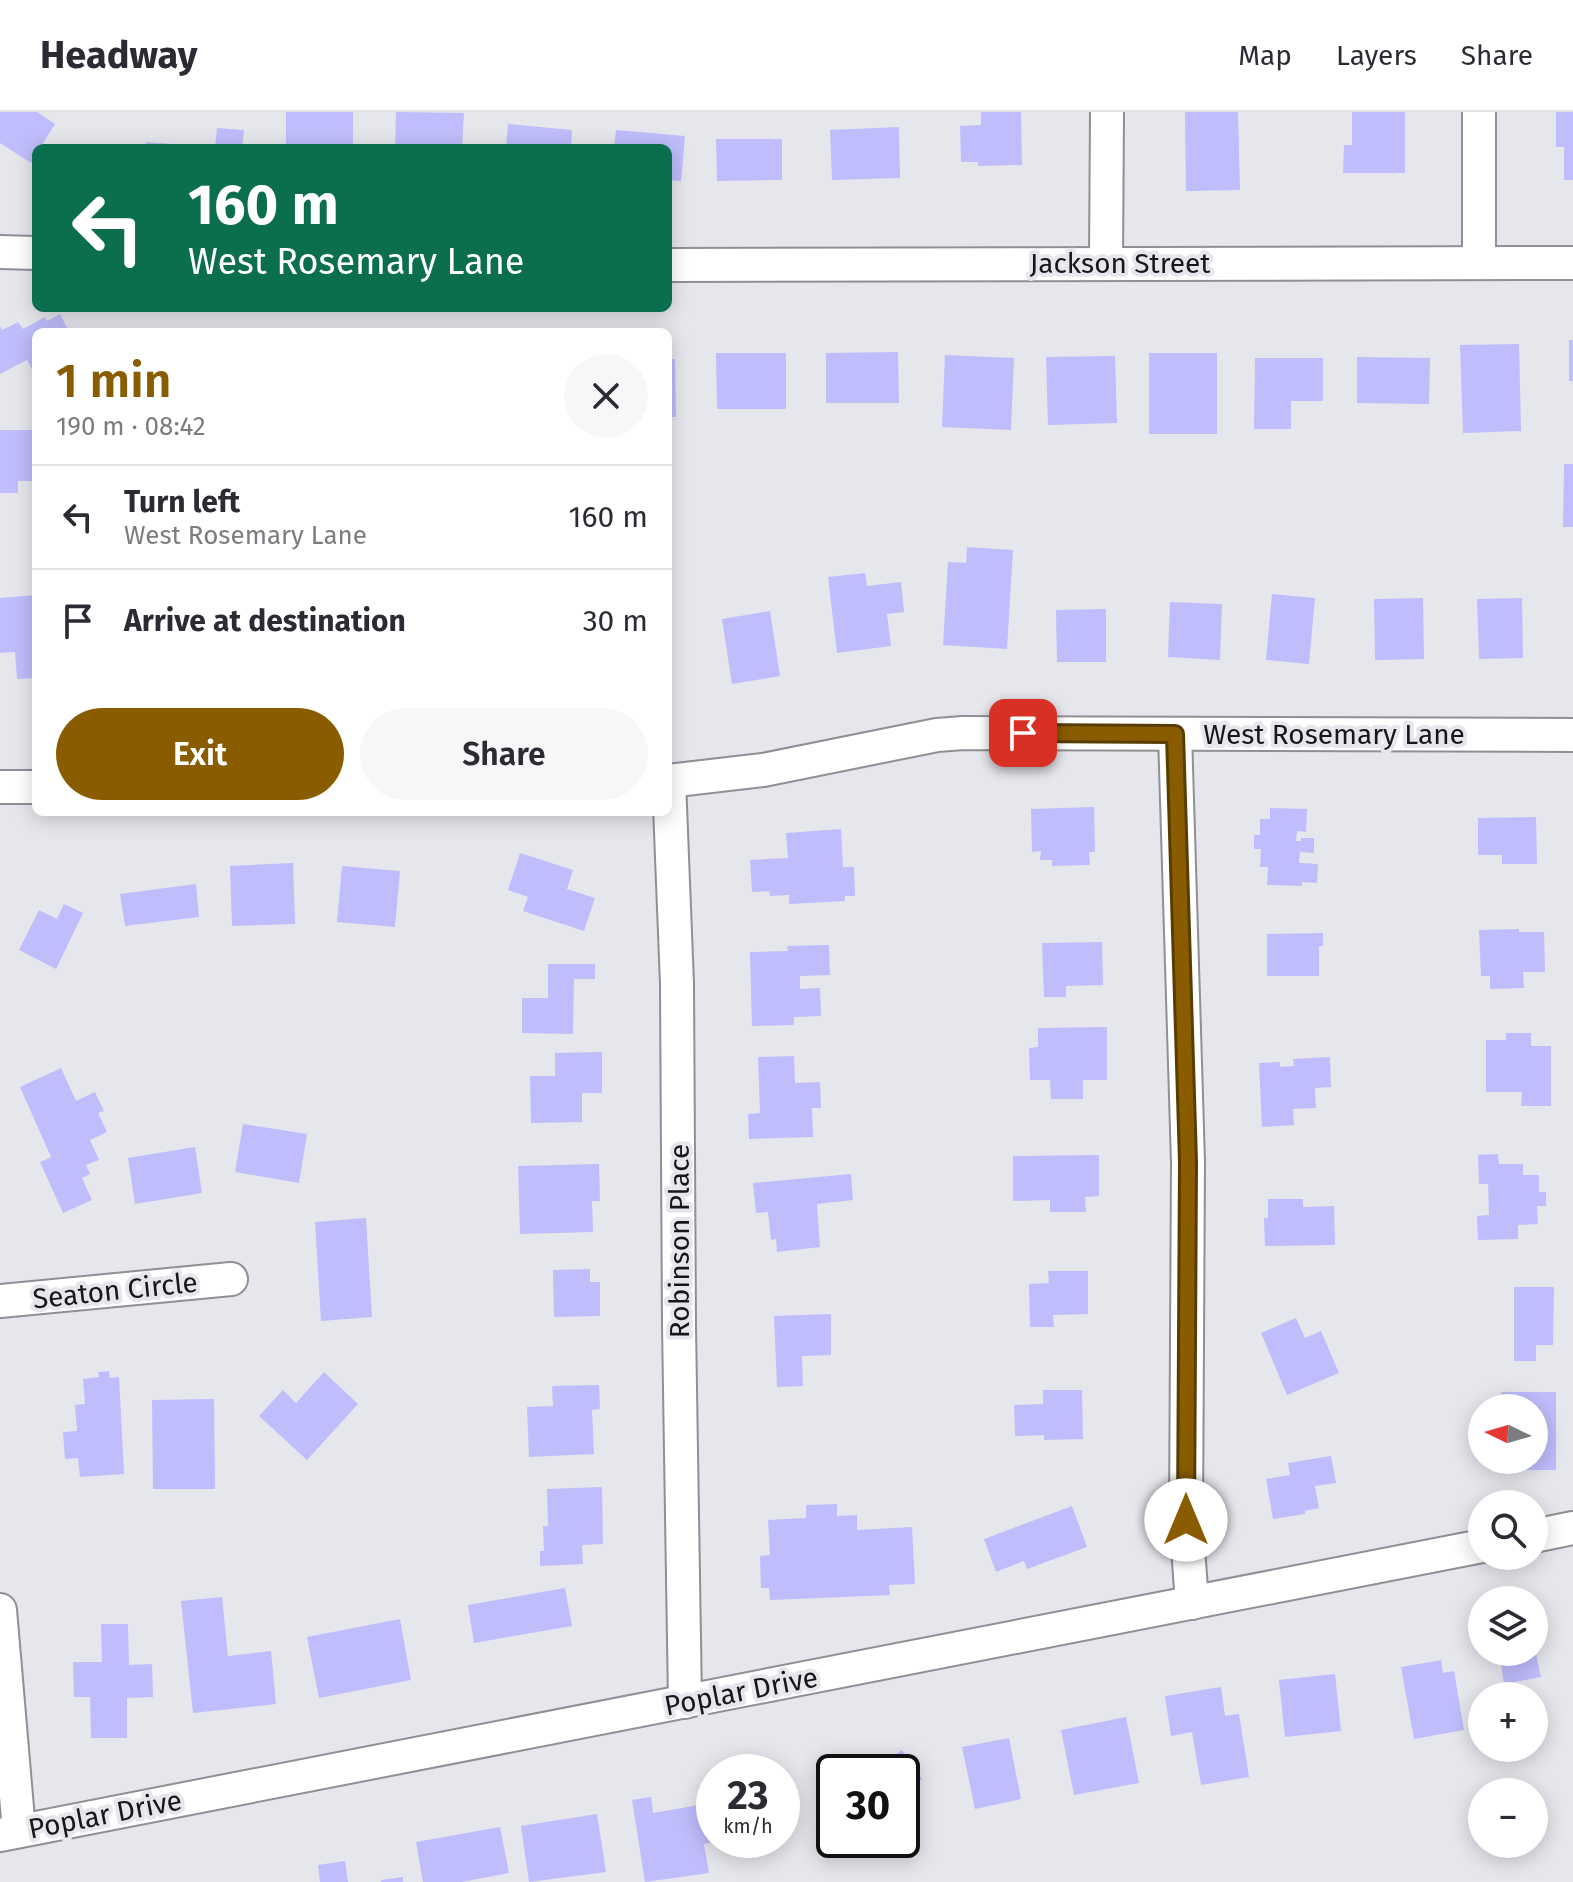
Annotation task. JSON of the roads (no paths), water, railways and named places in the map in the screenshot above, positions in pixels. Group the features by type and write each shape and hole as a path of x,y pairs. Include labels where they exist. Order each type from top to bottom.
{"street":[{"path":"1106,262 1107,112"},
{"path":"1479,112 1479,263"},
{"path":"0,252 32,253"},
{"name":"Jackson Street","path":"672,265 1573,263"},
{"path":"1175,734 1188,1162 1186,1520 1192,1603"},
{"name":"West Rosemary Lane","path":"672,781 763,770 937,735 1573,735"},
{"path":"0,787 32,787"},
{"name":"Robinson Place","path":"670,816 677,984 685,1702"},
{"name":"Seaton Circle","path":"0,1301 231,1279"},
{"path":"1548,1533 1573,1528"},
{"name":"Poplar Drive","path":"10,1833 1468,1549"},
{"path":"0,1610 10,1833"}]}
